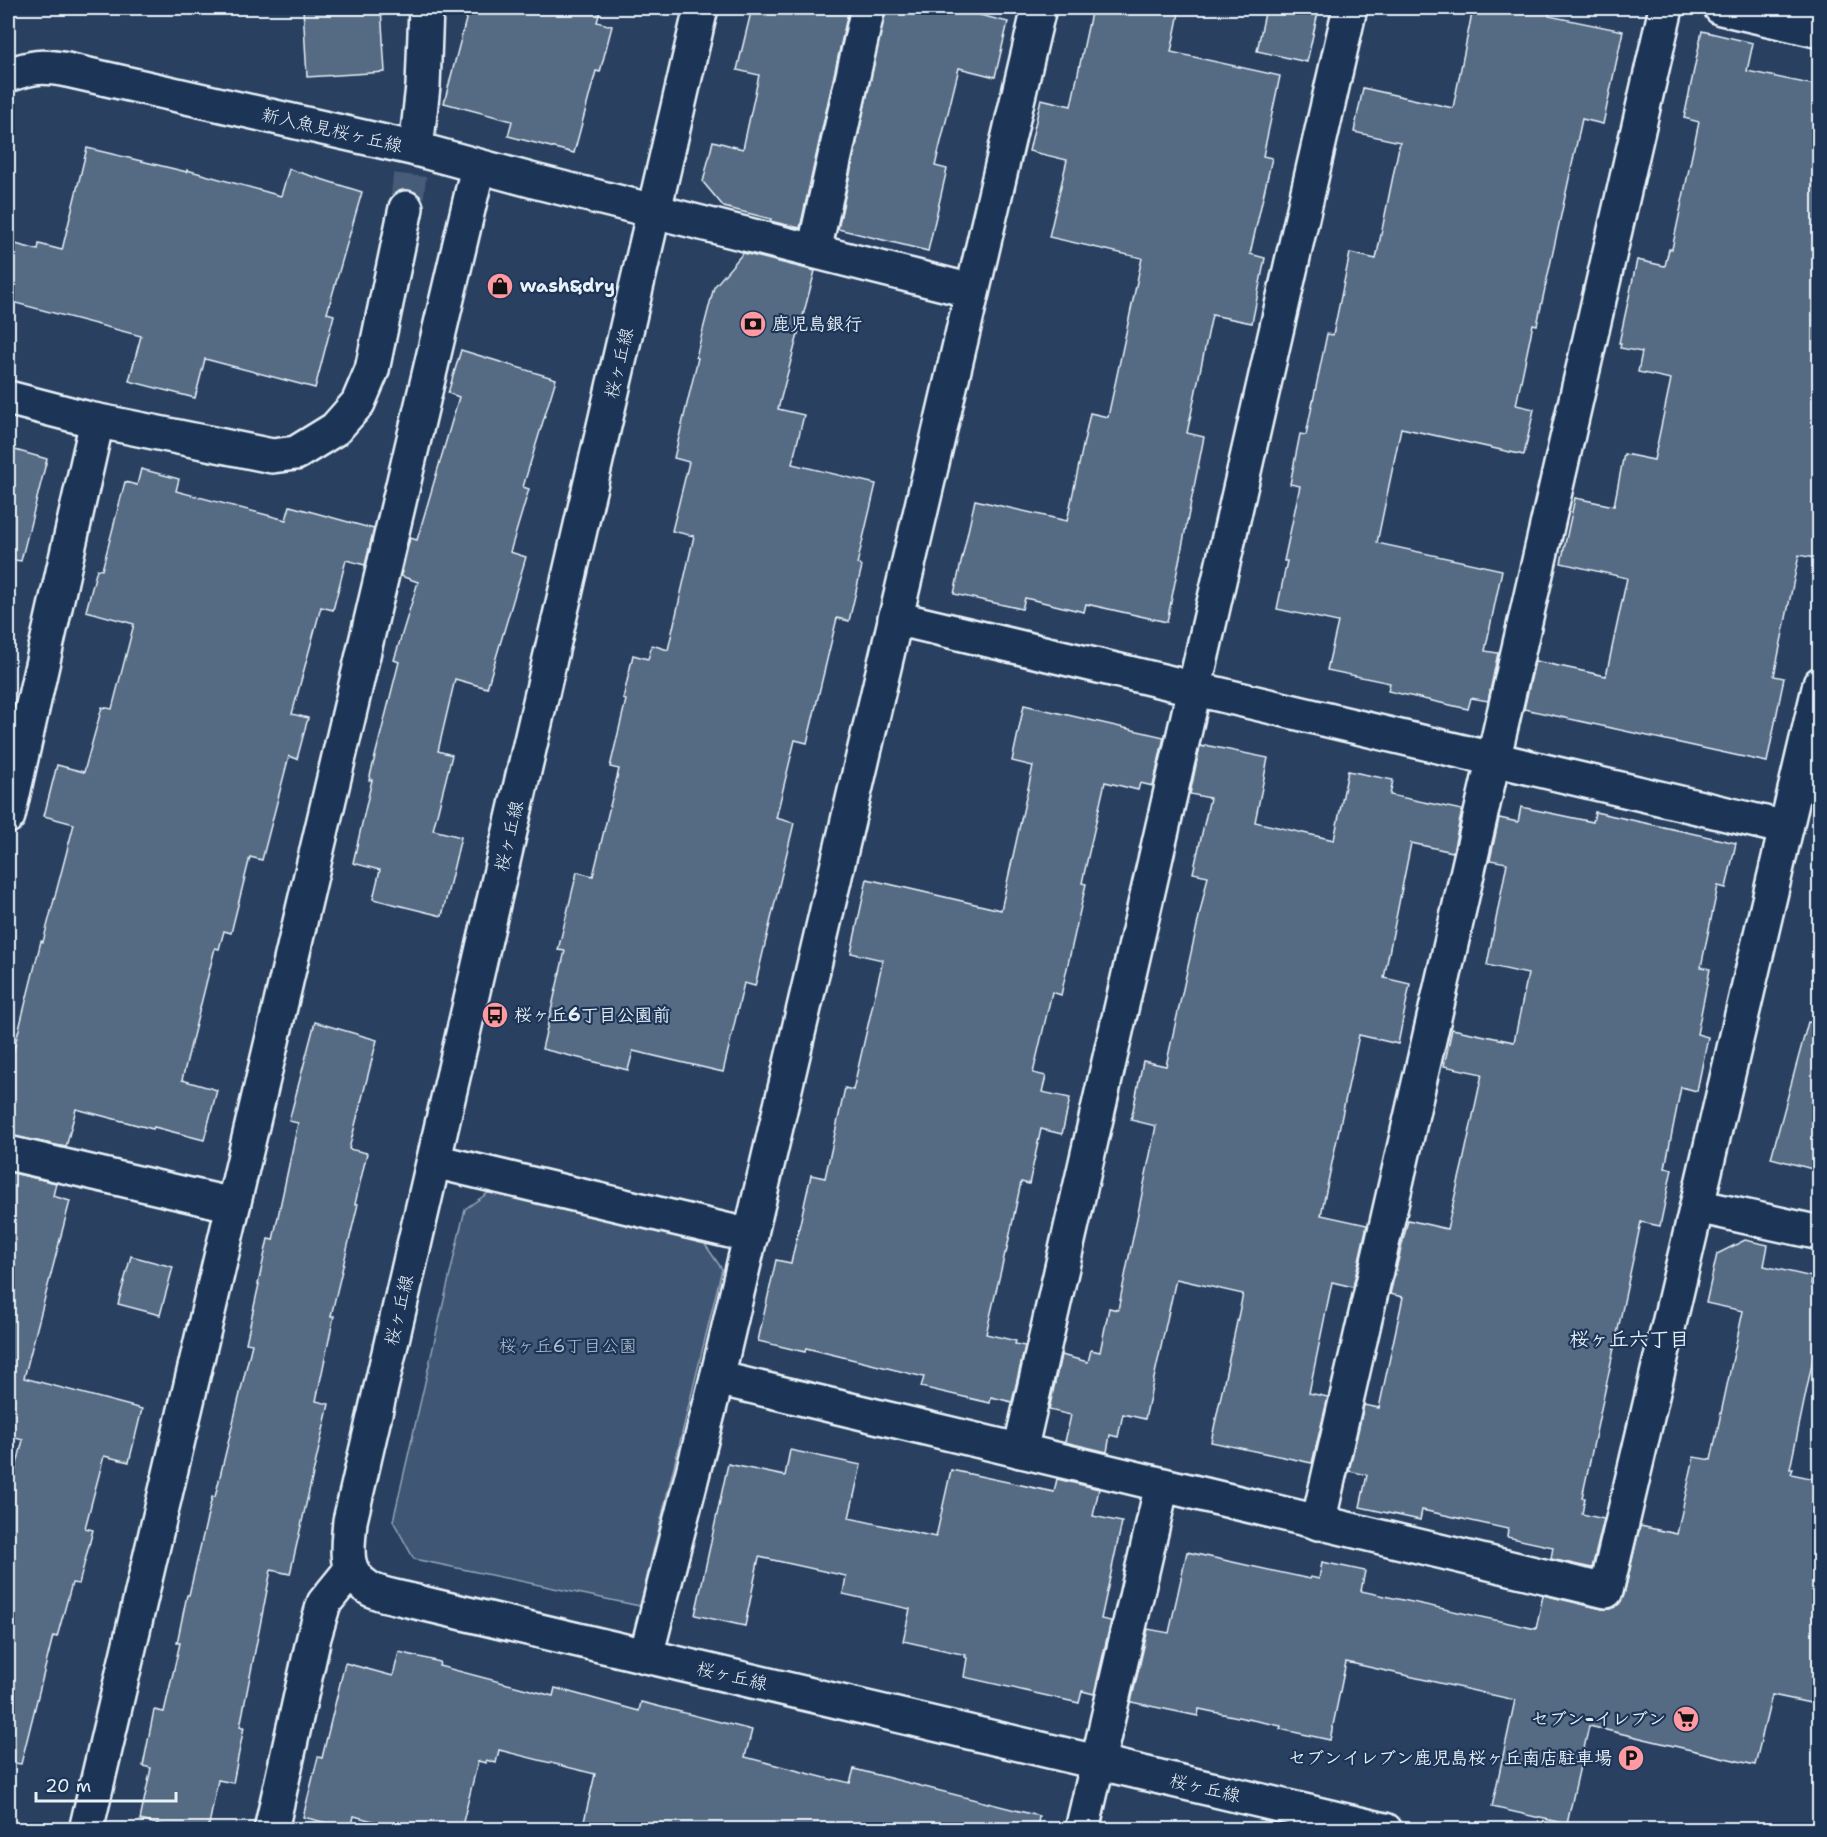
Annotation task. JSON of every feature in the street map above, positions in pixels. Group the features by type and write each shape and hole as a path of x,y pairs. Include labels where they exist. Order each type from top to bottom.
{"street":[{"path":"416,149 423,86 426,8"},
{"name":"桜ヶ丘線","path":"701,8 350,1521 347,1549 350,1572 368,1588 404,1599 1385,1830"},
{"path":"814,252 868,8"},
{"path":"646,1656 751,1236 1039,8"},
{"path":"1020,1451 1350,8"},
{"path":"1318,1523 1666,8"},
{"path":"1721,8 1820,31"},
{"name":"新入魚見桜ヶ丘線","path":"8,75 34,67 48,66 416,149 478,167 972,291"},
{"path":"86,1830 478,167"},
{"path":"8,398 97,421 272,456 296,453 335,429 358,403 372,370 406,208"},
{"path":"8,816 97,421"},
{"path":"895,618 1786,828"},
{"path":"717,1378 1606,1591 1820,684"},
{"path":"8,1153 233,1205"},
{"path":"434,1161 751,1236"},
{"path":"1697,1206 1820,1233"},
{"path":"1082,1830 1162,1485"},
{"path":"271,1830 314,1637 324,1603 350,1572"}],"green space":[{"name":"桜ヶ丘6丁目公園","path":"491,1191 702,1240 722,1269 640,1606 414,1559 393,1521 465,1209"}],"building":[{"path":"303,8 381,8 385,72 307,77"},
{"path":"469,8 601,8 597,22 612,26 600,72 596,71 574,153 508,136 512,121 444,103"},
{"path":"752,8 849,8 800,228 724,207 703,182 713,141 743,149 759,75 737,70"},
{"path":"886,8 952,8 1008,22 995,77 959,68 935,166 947,169 928,251 838,229"},
{"path":"1092,8 1180,8 1171,52 1280,76 1263,156 1272,158 1250,254 1265,258 1252,323 1212,315 1187,433 1204,437 1167,622 1086,604 1084,612 1025,598 1022,609 954,594 975,500 1067,521 1090,413 1108,417 1142,258 1049,237 1067,160 1029,151 1041,99 1071,106"},
{"path":"1266,8 1319,8 1307,62 1257,51"},
{"path":"1473,8 1550,8 1549,16 1623,31 1603,124 1582,119 1537,325 1533,324 1516,405 1534,409 1524,455 1401,428 1377,543 1502,570 1485,651 1498,653 1488,701 1471,698 1468,709 1388,691 1390,683 1327,670 1338,622 1277,609 1287,561 1284,561 1300,486 1290,484 1300,434 1306,435 1327,334 1333,335 1350,253 1376,259 1400,142 1354,132 1363,88 1453,108"},
{"path":"1702,31 1753,43 1747,71 1820,86 1820,559 1799,555 1774,676 1784,678 1767,762 1524,709 1535,661 1606,676 1627,578 1561,563 1575,498 1614,506 1624,454 1654,460 1671,379 1638,372 1642,352 1620,348 1621,343 1619,343 1637,260 1665,266 1669,249 1672,249 1699,122 1684,118"},
{"path":"87,148 187,172 187,170 281,196 289,169 362,192 327,313 334,315 315,388 205,359 195,398 129,381 141,336 8,301 8,242 38,250 39,244 62,250"},
{"path":"743,253 815,271 778,409 804,415 792,464 876,484 857,564 862,566 849,621 837,618 807,743 795,740 776,818 794,823 755,986 744,983 723,1072 633,1051 628,1070 542,1049 565,951 558,950 577,872 593,876 619,769 610,767 626,700 623,699 633,655 648,659 652,645 668,650 694,536 672,531 689,462 674,458 714,287"},
{"path":"461,350 556,379 523,487 529,489 510,552 526,557 487,688 455,679 438,751 452,755 433,830 461,837 442,916 373,899 380,870 353,863 372,780 369,780 399,662 394,660 418,582 401,576 410,538 417,540 459,397 448,393"},
{"path":"8,448 47,459 21,561 8,559"},
{"path":"141,469 179,479 176,491 286,520 290,506 374,529 365,565 346,560 333,610 321,607 292,714 308,718 297,759 289,756 262,860 250,857 231,933 224,931 219,949 215,948 182,1080 217,1090 204,1140 76,1109 66,1147 8,1135 8,1073 41,941 43,942 74,824 44,816 57,765 84,772 102,707 112,709 134,624 86,611 97,569 102,570 125,482 137,485"},
{"path":"1024,705 1164,737 1153,786 1140,783 1138,790 1105,782 1082,883 1086,884 1061,995 1052,992 1033,1073 1046,1076 1042,1092 1070,1098 1062,1134 1041,1129 1029,1184 1021,1182 986,1334 1016,1341 1015,1344 1025,1346 1012,1402 991,1397 990,1403 921,1387 924,1377 806,1348 805,1352 758,1341 776,1260 791,1263 811,1175 825,1178 845,1088 853,1090 883,960 851,953 867,879 1001,910 1033,766 1012,761"},
{"path":"1205,745 1268,758 1255,822 1334,840 1348,771 1393,780 1390,795 1462,810 1453,852 1411,843 1384,978 1410,984 1398,1044 1359,1035 1321,1215 1367,1225 1353,1287 1332,1282 1309,1393 1328,1397 1312,1463 1211,1442 1243,1294 1176,1279 1145,1419 1123,1414 1118,1437 1110,1435 1107,1452 1065,1442 1071,1415 1049,1410 1061,1355 1088,1362 1091,1350 1100,1352 1109,1308 1118,1310 1156,1126 1131,1120 1143,1061 1166,1066 1208,876 1193,873 1210,798 1190,794 1200,746 1205,747"},
{"path":"1521,807 1593,822 1595,812 1736,843 1726,888 1718,886 1701,967 1710,969 1697,1034 1708,1037 1697,1091 1681,1087 1665,1168 1672,1169 1660,1226 1641,1222 1582,1498 1585,1498 1582,1514 1604,1519 1592,1568 1551,1559 1553,1547 1507,1537 1508,1529 1422,1510 1420,1520 1360,1507 1367,1475 1349,1471 1364,1405 1379,1408 1403,1297 1390,1294 1408,1220 1447,1229 1463,1162 1482,1074 1444,1066 1452,1029 1514,1042 1528,974 1487,965 1507,863 1490,860 1499,818 1518,822"},
{"path":"315,1022 377,1040 349,1149 367,1153 355,1204 358,1204 331,1316 334,1316 316,1401 329,1404 290,1574 271,1570 240,1727 244,1727 233,1783 218,1780 208,1830 183,1830 140,1820 151,1768 143,1766 154,1710 164,1712 180,1643 177,1643 187,1595 189,1595 212,1497 215,1497 252,1344 246,1343 258,1284 268,1239 273,1240 298,1123 289,1121"},
{"path":"1808,1022 1820,1024 1820,1171 1771,1158"},
{"path":"8,1172 56,1183 53,1196 70,1201 24,1378 142,1409 129,1462 104,1456 85,1528 93,1530 79,1584 72,1583 57,1637 53,1636 21,1764 8,1762 8,1500 23,1440 8,1436"},
{"path":"1745,1240 1768,1245 1764,1266 1812,1277 1811,1284 1820,1285 1820,1356 1814,1354 1790,1469 1793,1469 1791,1474 1820,1480 1820,1705 1772,1695 1755,1765 1589,1726 1567,1824 1492,1807 1515,1700 1346,1662 1330,1740 1280,1729 1281,1726 1199,1709 1198,1716 1131,1702 1148,1629 1169,1633 1187,1552 1310,1579 1311,1577 1319,1579 1322,1562 1365,1571 1361,1591 1536,1629 1543,1595 1602,1609 1611,1609 1619,1604 1624,1595 1640,1526 1677,1534 1694,1457 1711,1460 1743,1311 1706,1303 1717,1254"},
{"path":"131,1256 173,1267 160,1315 118,1304"},
{"path":"790,1450 861,1465 849,1518 936,1537 951,1470 1054,1492 1057,1479 1099,1489 1093,1516 1122,1522 1101,1619 1111,1621 1094,1694 1082,1691 1079,1703 964,1677 966,1655 903,1641 910,1609 843,1594 846,1576 759,1557 745,1626 695,1615 728,1464 785,1476"},
{"path":"399,1652 440,1662 439,1666 553,1696 555,1688 639,1711 641,1702 752,1730 745,1757 850,1783 854,1769 1039,1816 1037,1830 582,1830 595,1774 499,1750 496,1763 486,1760 486,1763 478,1761 461,1830 406,1830 354,1816 351,1829 303,1817 318,1757 322,1758 345,1663 393,1676"}],"tunnel":[{"path":"406,208 416,120"}],"place":[{"name":"wash&dry","path":"500,286"},
{"name":"鹿児島銀行","path":"753,324"},
{"name":"桜ヶ丘6丁目公園前","path":"495,1015"},
{"name":"セブン-イレブン","path":"1686,1719"},
{"name":"セブンイレブン鹿児島桜ヶ丘南店駐車場","path":"1631,1758"}],"district":[{"name":"桜ヶ丘六丁目","path":"1629,1339"}]}
